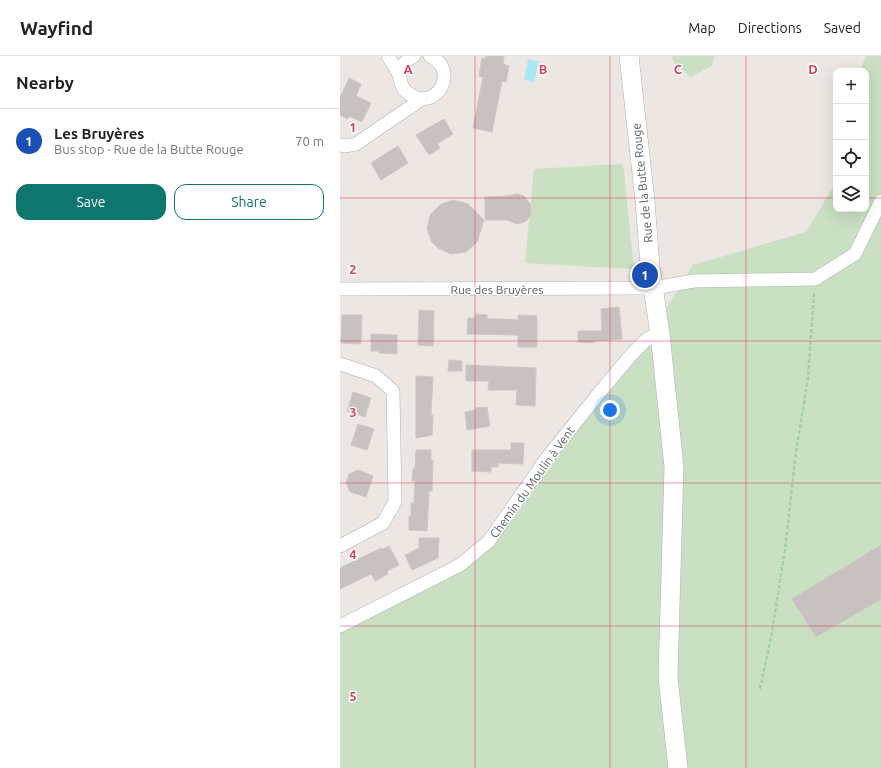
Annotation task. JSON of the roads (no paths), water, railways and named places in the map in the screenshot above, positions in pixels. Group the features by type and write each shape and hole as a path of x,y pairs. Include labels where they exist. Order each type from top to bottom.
{"street":[{"path":"388,56 400,76"},
{"path":"414,56 404,63 401,69 401,83 409,94 415,98 422,99 435,95 440,90 443,83 443,69 440,63 433,57"},
{"name":"Rue de la Butte Rouge","path":"629,56 644,193 650,266 660,334 674,466 668,677 678,768"},
{"path":"340,145 346,146 356,144 422,99"},
{"name":"Rue des Bruyères","path":"340,290 653,288 694,281 815,279 855,254 881,201"},
{"name":"Chemin du Moulin à Vent","path":"340,626 460,565 489,541 547,458 604,387 646,340 660,334"},
{"path":"340,364 376,376 393,391 395,502 383,523 340,546"}],"water":[{"path":"528,59 539,61 534,82 524,80"}],"place":[{"name":"Les Bruyères","path":"645,275"}]}
